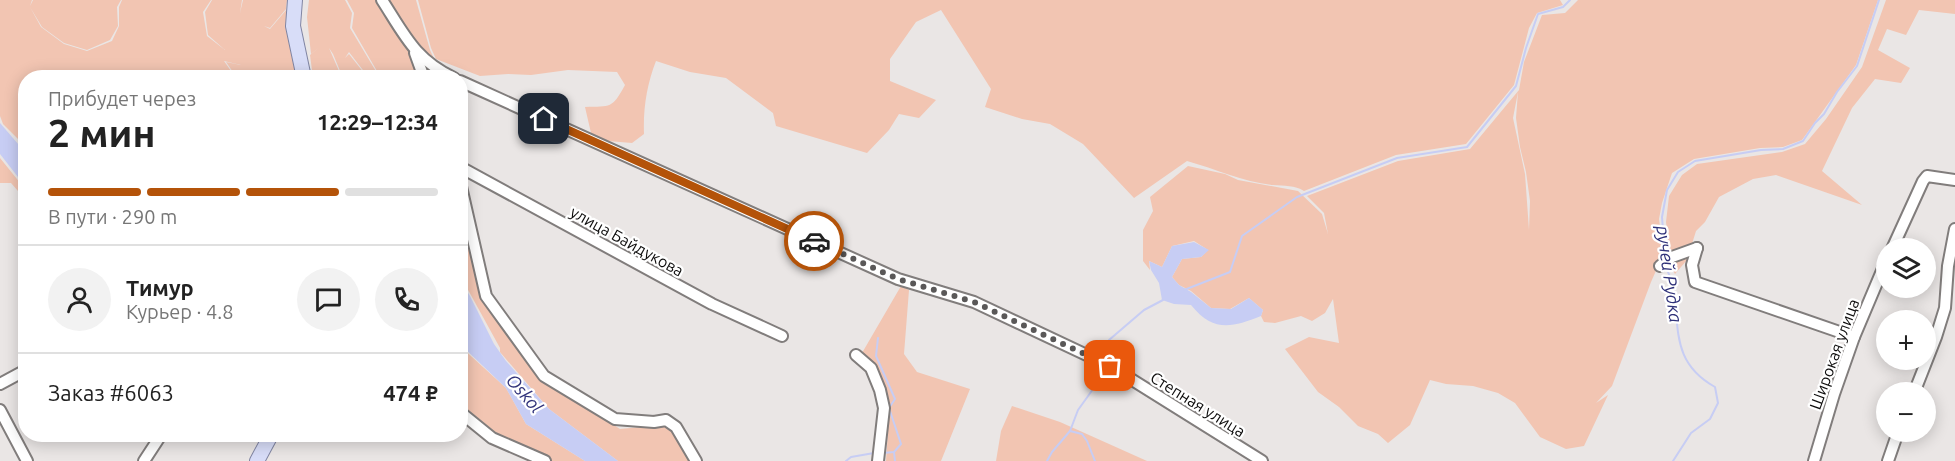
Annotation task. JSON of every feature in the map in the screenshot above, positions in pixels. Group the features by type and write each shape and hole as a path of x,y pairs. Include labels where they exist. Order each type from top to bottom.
{"main road":[{"path":"295,0 293,26 302,70"},
{"path":"257,461 267,442"}],"street":[{"path":"382,0 414,50 421,70"},
{"path":"414,50 437,70"},
{"name":"Степная улица","path":"468,85 898,279 974,302 1105,363 1262,461"},
{"name":"улица Байдукова","path":"468,171 712,304 782,336"},
{"path":"1897,238 1923,181 1928,176 1955,180"},
{"path":"468,217 486,296 544,376 615,419 654,422 666,420 676,428 696,461"},
{"path":"1918,382 1945,309 1948,266 1955,229"},
{"path":"1660,266 1672,256 1697,248 1692,265 1695,282 1854,337"},
{"name":"Широкая улица","path":"1814,461 1834,393 1876,285"},
{"path":"856,356 871,369 880,390 884,408 879,455"},
{"path":"0,384 18,374"},
{"path":"0,410 27,461"},
{"path":"468,418 492,438 545,461"},
{"path":"144,461 156,442"},
{"path":"1888,461 1895,442"}],"shaded area":[{"path":"0,0 32,0 30,6 33,0 121,0 117,7 118,26 110,40 87,50 64,43 42,27 30,7 41,27 64,44 87,51 112,41 119,26 119,7 122,0 211,0 203,12 207,36 225,50 208,35 205,12 212,0 242,0 240,13 243,0 287,0 286,9 270,28 264,26 270,29 287,9 288,0 290,0 299,70 232,70 226,62 241,65 224,61 230,70 18,70 18,139 3,124 0,116"},
{"path":"309,0 345,0 352,13 350,28 375,70 363,70 349,52 345,58 349,54 362,70 340,70 329,48 339,70 312,70 310,55 321,46 311,54 307,17"},
{"path":"347,0 377,0 411,53 417,70 376,70 352,28 354,13"},
{"path":"389,0 416,0 430,50 437,65 416,45"},
{"path":"418,0 1560,0 1563,5 1537,13 1529,28 1514,85 1466,144 1396,155 1304,191 1293,187 1251,181 1187,161 1134,198 1083,144 1050,124 1022,119 985,107 991,89 941,10 916,22 890,59 890,81 936,100 919,118 899,114 889,130 867,153 776,126 773,113 726,78 690,72 656,61 646,96 644,134 632,143 608,141 591,133 585,107 610,105 617,98 625,85 617,72 568,70 531,75 480,76 436,59"},
{"path":"1578,0 1878,0 1856,65 1802,140 1783,147 1760,148 1694,159 1672,173 1659,219 1664,259 1659,264 1651,282 1612,386 1596,403 1608,395 1584,446 1566,449 1540,437 1515,403 1498,393 1473,386 1430,380 1410,425 1388,443 1378,434 1358,426 1339,407 1318,392 1285,349 1309,337 1339,343 1333,299 1325,313 1312,321 1301,316 1275,323 1264,322 1261,316 1263,310 1249,298 1230,309 1211,308 1191,291 1179,285 1172,277 1182,259 1201,257 1208,250 1194,241 1172,246 1162,267 1149,261 1150,270 1143,261 1143,230 1153,211 1150,197 1188,166 1225,174 1238,180 1298,191 1322,214 1328,234 1324,213 1307,196 1398,161 1470,149 1519,90 1524,62 1542,15 1565,13","holes":["1518,92 1516,118 1530,201 1529,230 1525,174 1513,118"]},
{"path":"1886,0 1955,0 1955,14 1919,10 1906,35 1887,29 1878,50 1910,68 1901,83 1875,79 1852,108 1822,171 1862,205 1776,175 1753,179 1719,197 1705,222 1696,231 1687,260 1675,274 1671,267 1666,222 1669,196 1682,175 1697,164 1782,152 1805,144 1826,119 1862,67"},
{"path":"0,158 18,180 18,191 11,183 0,183"},
{"path":"468,235 482,294 547,382 620,429 661,425 673,429 691,461 618,461 549,409 500,352 500,348 468,290"},
{"path":"901,286 909,290 904,354 917,372 970,389 941,461 886,461 888,417 884,389 872,364 862,353"},
{"path":"468,353 506,388 526,424 585,461 550,461 506,441 468,410"},
{"path":"1012,406 1060,422 1147,461 996,461 1001,431"}],"water":[{"path":"0,123 18,144 18,177 0,154"},
{"path":"1194,242 1209,250 1201,257 1182,259 1172,277 1179,285 1211,308 1231,309 1249,298 1263,310 1261,316 1231,325 1215,324 1199,314 1191,305 1174,304 1162,300 1159,283 1151,270 1149,261 1162,267 1172,246"},
{"name":"Oskol","path":"468,293 494,344 506,361 549,409 618,461 585,461 526,424 506,388 468,352"}],"waterway":[{"path":"1184,290 1230,272 1242,236 1297,197 1397,158 1467,147 1516,86 1538,14 1563,7 1570,0"},
{"name":"ручей Рудка","path":"1665,256 1662,217 1667,190 1678,172 1695,161 1761,150 1783,149 1803,141 1857,66 1879,0"},
{"name":"ручей Рудка","path":"1665,265 1672,284 1680,343 1684,355 1691,367 1715,387 1718,403 1710,419 1691,433 1673,461"},
{"path":"1105,359 1109,340 1144,310 1163,300"},
{"path":"878,338 876,356 895,399 889,408 901,444 894,452 883,453"},
{"path":"1047,461 1070,431 1078,410 1101,378 1103,368"},
{"path":"1070,431 1082,434 1095,461"},
{"path":"894,452 895,461"},
{"path":"846,461 851,457 874,453"}],"way so far":[{"path":"814,241 898,279 974,302 1110,366"}],"route":[{"path":"544,119 814,241"}]}
